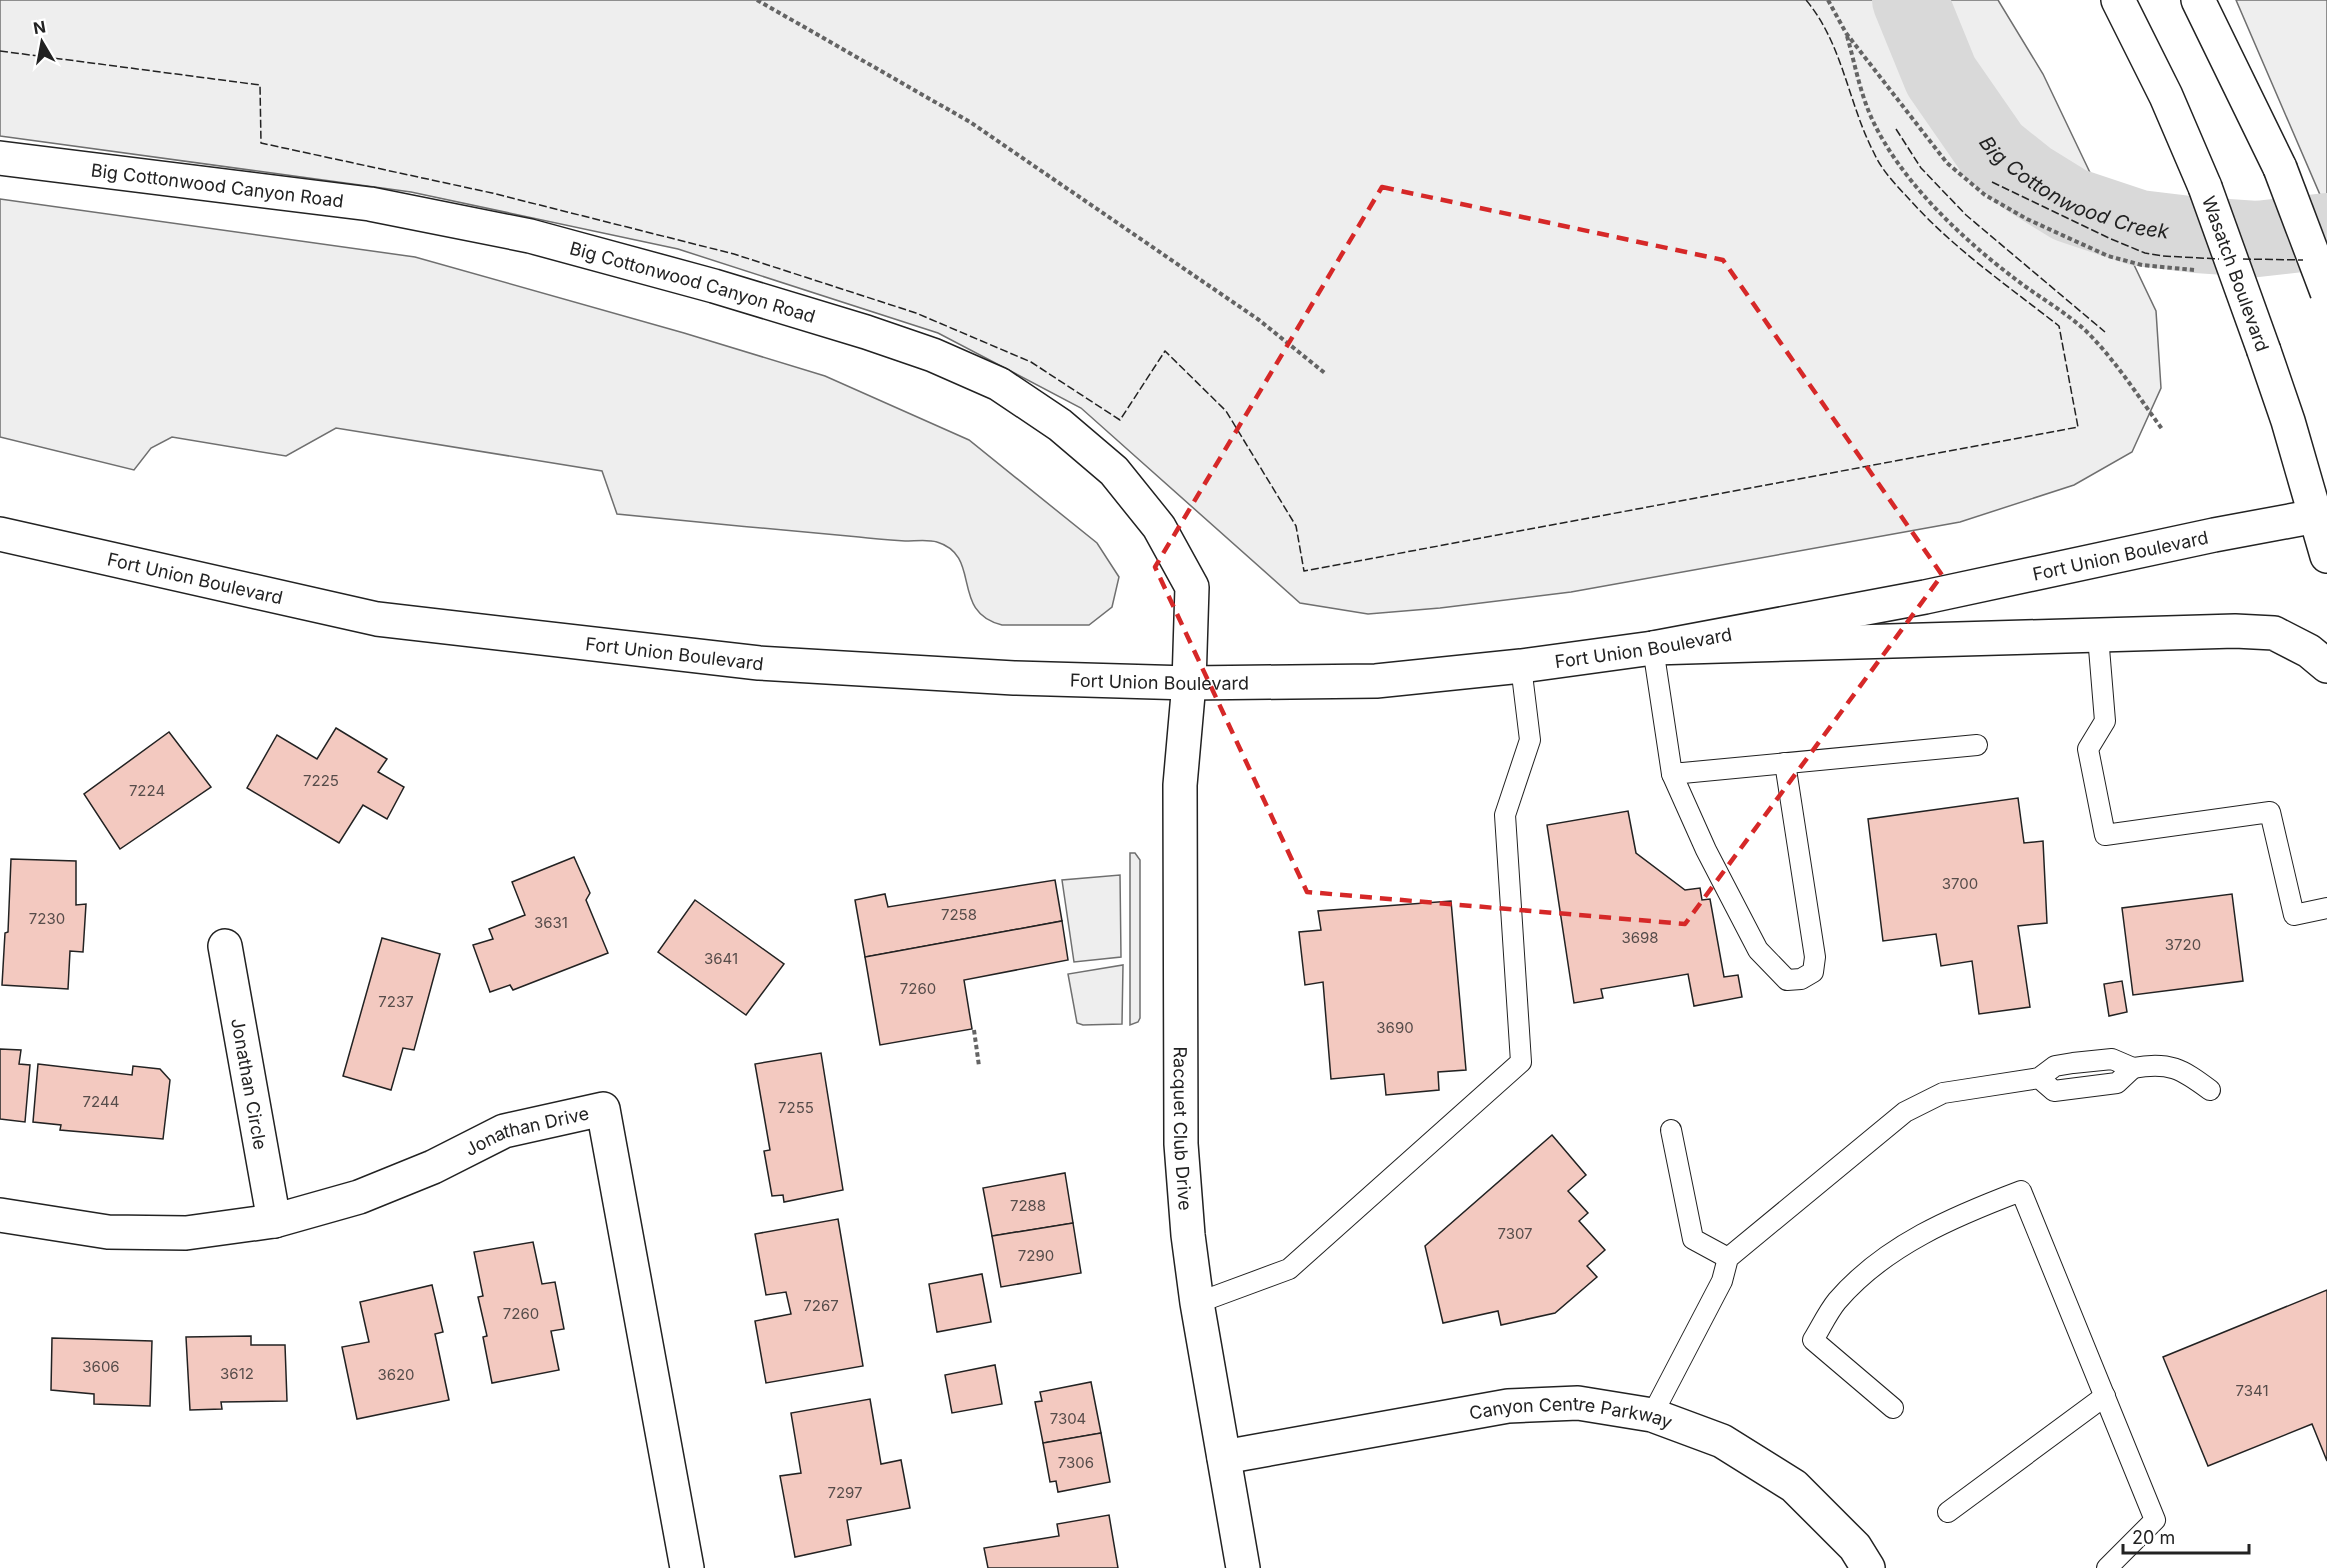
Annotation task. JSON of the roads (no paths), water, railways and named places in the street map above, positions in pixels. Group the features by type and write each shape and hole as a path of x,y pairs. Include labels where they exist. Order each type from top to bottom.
{"street":[{"name":"Wasatch Boulevard","path":"2118,0 2166,96 2205,187 2321,515 2327,556"},
{"path":"2198,0 2280,168 2327,292"},
{"name":"Big Cottonwood Canyon Road","path":"0,158 370,204 530,236 714,286 855,329 933,355 999,384 1060,425 1114,471 1159,527 1192,587 1189,683"},
{"name":"Fort Union Boulevard","path":"0,534 377,619 759,663 1014,678 1189,683 1376,681 1521,666 1653,648 1925,597 2214,535 2321,515"},
{"path":"1653,648 2235,631 2274,633 2309,651 2327,666"},
{"name":"Racquet Club Drive","path":"1189,683 1180,776 1181,1144 1188,1235 1197,1302 1243,1568"},
{"name":"Jonathan Circle","path":"225,946 274,1221"},
{"name":"Jonathan Drive","path":"0,1215 108,1232 186,1233 274,1221 359,1197 433,1167 504,1131 603,1109 687,1568"},
{"name":"Canyon Centre Parkway","path":"1224,1457 1508,1406 1578,1403 1652,1415 1722,1441 1794,1486 1855,1547 1868,1568"}],"lane":[{"path":"2098,636 2105,721 2088,748 2105,835 2270,812 2294,915 2327,908"},
{"path":"1653,648 1672,774 1706,850 1758,950 1787,980 1801,980 1813,972 1815,957 1785,763"},
{"path":"1197,1302 1289,1269 1521,1062 1505,815 1530,740 1521,666"},
{"path":"1672,774 1977,745"},
{"path":"1652,1415 1722,1281 1728,1258 1905,1112 1943,1093 2039,1078 2054,1091 2117,1083 2133,1068 2154,1064 2183,1070 2210,1090"},
{"path":"1671,1130 1693,1239 1728,1258"},
{"path":"1893,1408 1813,1340 1837,1302 1877,1264 1920,1235 1978,1207 2021,1191 2155,1520 2107,1568"},
{"path":"1948,1512 2105,1396"}],"waterway":[{"name":"Big Cottonwood Creek","path":"1910,0 1941,76 1993,151 2028,179 2070,205 2139,228 2197,235 2257,239 2327,231"}]}
